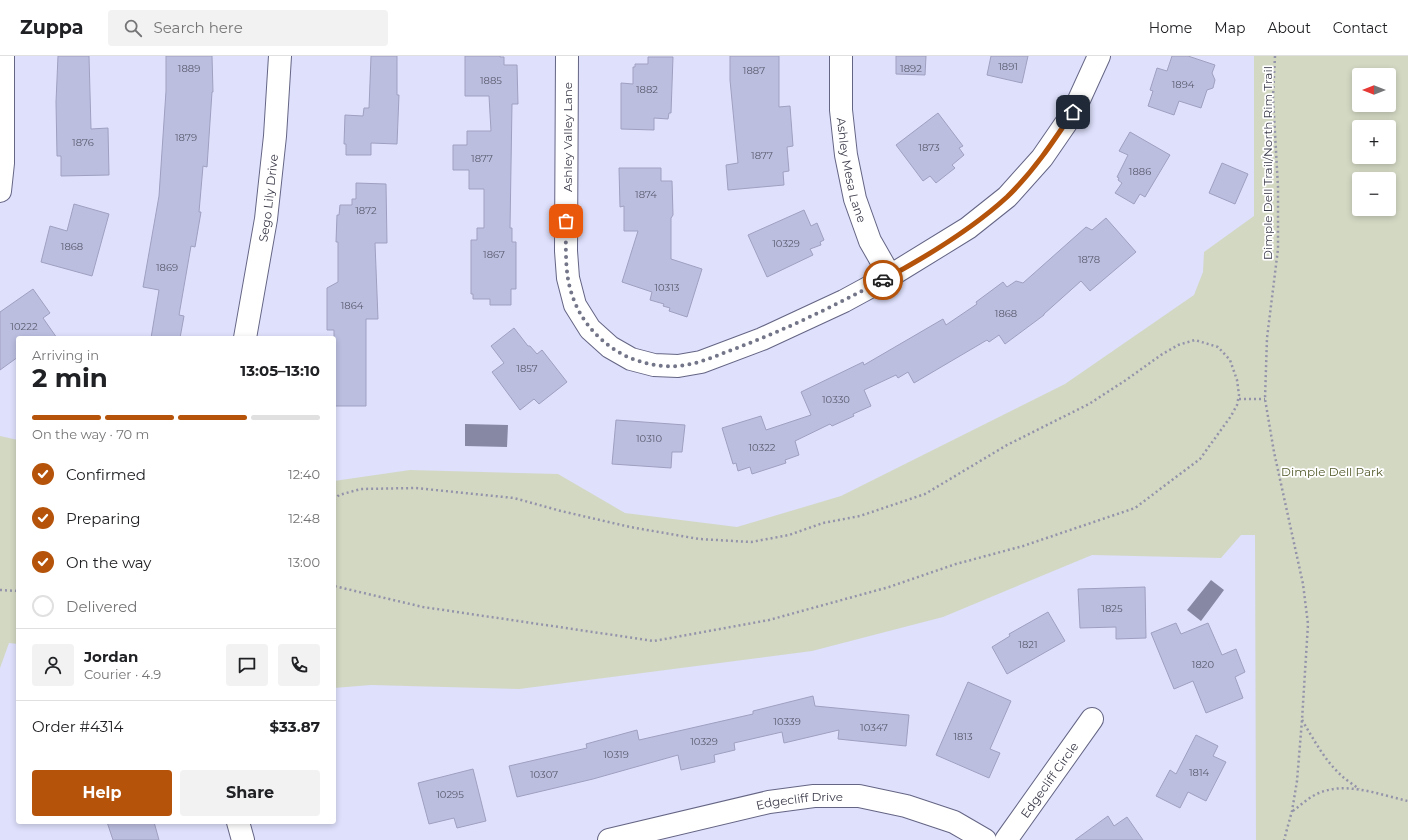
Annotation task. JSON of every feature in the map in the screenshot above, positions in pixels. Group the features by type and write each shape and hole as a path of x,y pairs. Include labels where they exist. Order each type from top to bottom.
{"street":[{"path":"0,191 3,163 3,56"},
{"name":"Sego Lily Drive","path":"245,336 266,219 275,136 280,56"},
{"name":"Ashley Valley Lane","path":"567,56 566,251 568,278 575,305 590,329 610,348 631,359 654,364 678,366 701,362 762,339 844,301 890,276 968,228 1007,197 1042,158 1073,112 1099,56"},
{"name":"Ashley Mesa Lane","path":"841,56 841,110 846,155 855,199 870,241 890,276"},
{"name":"Edgecliff Circle","path":"1006,840 1092,719"},
{"name":"Edgecliff Drive","path":"609,840 769,802 814,796 859,796 906,806 954,822 985,840"},
{"path":"239,824 243,840"}],"path":[{"name":"Dimple Dell Trail/North Rim Trail","path":"1275,56 1273,97 1278,187 1278,249 1267,338 1265,399 1274,452 1290,520 1307,606 1308,624 1302,720 1292,811 1284,840"},
{"path":"336,498 339,495 360,489 415,488 514,498 561,511 630,527 699,539 751,542 789,535 823,523 860,516 925,494 1007,445 1089,404 1126,380 1160,355 1178,345 1195,340 1218,347 1230,360 1237,380 1239,399 1237,405 1231,416 1200,459 1135,508 1022,546 956,564 889,587 769,620 654,641 423,606 336,586"},
{"path":"1239,399 1265,399"},
{"path":"0,590 16,592"},
{"path":"1302,720 1319,749 1331,765 1342,777 1360,790"},
{"path":"1292,811 1319,793 1339,788 1360,790 1408,801"}],"green space":[{"name":"Dimple Dell Park","path":"1254,56 1408,56 1408,840 1256,840 1255,535 1241,535 1221,558 1092,555 943,617 812,651 519,689 371,685 336,688 336,481 410,470 558,474 625,513 737,527 841,496 1065,384 1194,295 1203,272 1204,252 1254,216"},
{"path":"0,436 16,440 16,644 9,643 0,668"}],"water":[{"path":"465,424 508,425 507,447 465,446"},
{"path":"1211,580 1224,590 1201,621 1187,610"}],"building":[{"path":"58,56 89,56 91,129 108,128 109,175 61,176 61,156 57,156 56,102"},
{"path":"166,56 212,56 213,92 207,167 203,166 199,212 201,212 195,247 191,246 179,315 184,316 180,336 151,336 159,290 143,287 159,196 166,91"},
{"path":"371,56 397,56 397,95 399,95 397,144 371,143 371,155 346,155 346,144 344,144 345,115 363,116 364,108 369,108"},
{"path":"465,56 500,56 504,57 504,65 517,65 518,104 512,104 510,228 512,228 512,242 516,242 516,289 511,289 511,305 490,305 490,299 473,299 473,294 471,294 471,240 477,240 477,228 484,228 484,189 469,189 469,170 453,170 453,145 467,145 467,131 491,131 489,96 465,96"},
{"path":"730,56 779,56 779,107 790,106 793,146 787,147 789,171 783,172 784,185 728,190 726,165 738,163 730,80"},
{"path":"896,56 926,56 925,75 896,74"},
{"path":"991,56 1028,56 1022,83 987,75"},
{"path":"1172,56 1188,56 1215,65 1212,73 1215,80 1213,88 1207,90 1201,108 1179,101 1174,115 1148,106 1153,91 1150,90 1157,68 1167,71"},
{"path":"648,57 673,57 671,113 669,113 668,119 654,118 654,130 621,129 621,83 633,84 633,67 635,67 635,64 648,64"},
{"path":"938,113 963,146 959,148 964,155 952,165 955,168 936,183 930,176 923,181 896,145"},
{"path":"1130,132 1170,155 1145,197 1140,194 1134,204 1115,193 1122,183 1117,177 1128,155 1119,151"},
{"path":"1222,163 1248,174 1235,204 1209,193"},
{"path":"619,168 661,168 661,181 672,181 673,215 671,218 671,259 702,269 687,317 669,311 670,308 663,306 664,304 650,300 652,292 622,282 638,231 624,231 624,206 620,207"},
{"path":"356,183 386,184 387,243 375,243 378,319 366,319 366,406 336,406 336,336 334,336 334,330 327,330 327,288 338,282 338,242 336,242 337,215 339,215 340,205 352,205 352,199 356,199"},
{"path":"74,204 109,214 92,276 41,262 50,226 67,231"},
{"path":"804,210 811,226 817,223 824,240 820,242 821,245 810,249 813,255 767,277 748,235"},
{"path":"1106,218 1136,252 1090,291 1081,281 1044,315 1005,344 999,335 989,342 987,340 914,383 908,372 898,378 896,375 864,390 871,406 853,414 854,416 832,426 830,424 795,441 799,455 785,460 786,463 752,474 750,467 738,471 736,463 733,464 722,428 761,416 766,430 811,415 801,392 863,362 864,365 943,319 946,325 977,304 976,302 1003,282 1007,287 1016,281 1023,283 1086,227 1092,230"},
{"path":"33,289 50,313 43,318 56,336 16,336 16,358 0,370 0,312"},
{"path":"514,328 528,346 530,346 537,354 542,350 567,382 539,404 534,399 520,410 492,372 504,363 491,346"},
{"path":"616,420 685,425 682,452 672,452 671,468 612,464"},
{"path":"1145,587 1146,638 1116,639 1116,627 1080,628 1078,589"},
{"path":"1048,612 1065,641 1007,674 992,647 1010,636 1009,634"},
{"path":"1176,623 1181,634 1208,623 1222,655 1236,649 1245,672 1235,677 1243,698 1206,713 1193,681 1174,689 1151,633"},
{"path":"968,682 1011,701 990,749 1000,753 989,778 936,755"},
{"path":"813,696 815,706 909,715 906,746 838,739 839,730 784,743 782,732 734,743 735,750 714,755 715,762 681,770 678,755 593,779 517,797 509,766 587,748 586,744 637,730 639,740 753,714 753,711"},
{"path":"1196,735 1218,746 1213,756 1226,762 1206,801 1188,792 1180,808 1156,796 1170,770 1176,774"},
{"path":"473,769 486,821 457,828 454,818 429,824 418,783"},
{"path":"1108,816 1114,826 1127,817 1143,840 1075,840"},
{"path":"108,824 155,824 159,840 113,840"}],"way so far":[{"path":"566,221 568,278 575,305 590,329 610,348 631,359 654,364 678,366 701,362 762,339 844,301 883,280"}],"route":[{"path":"883,280 968,228 1007,197 1042,158 1073,112"}]}
